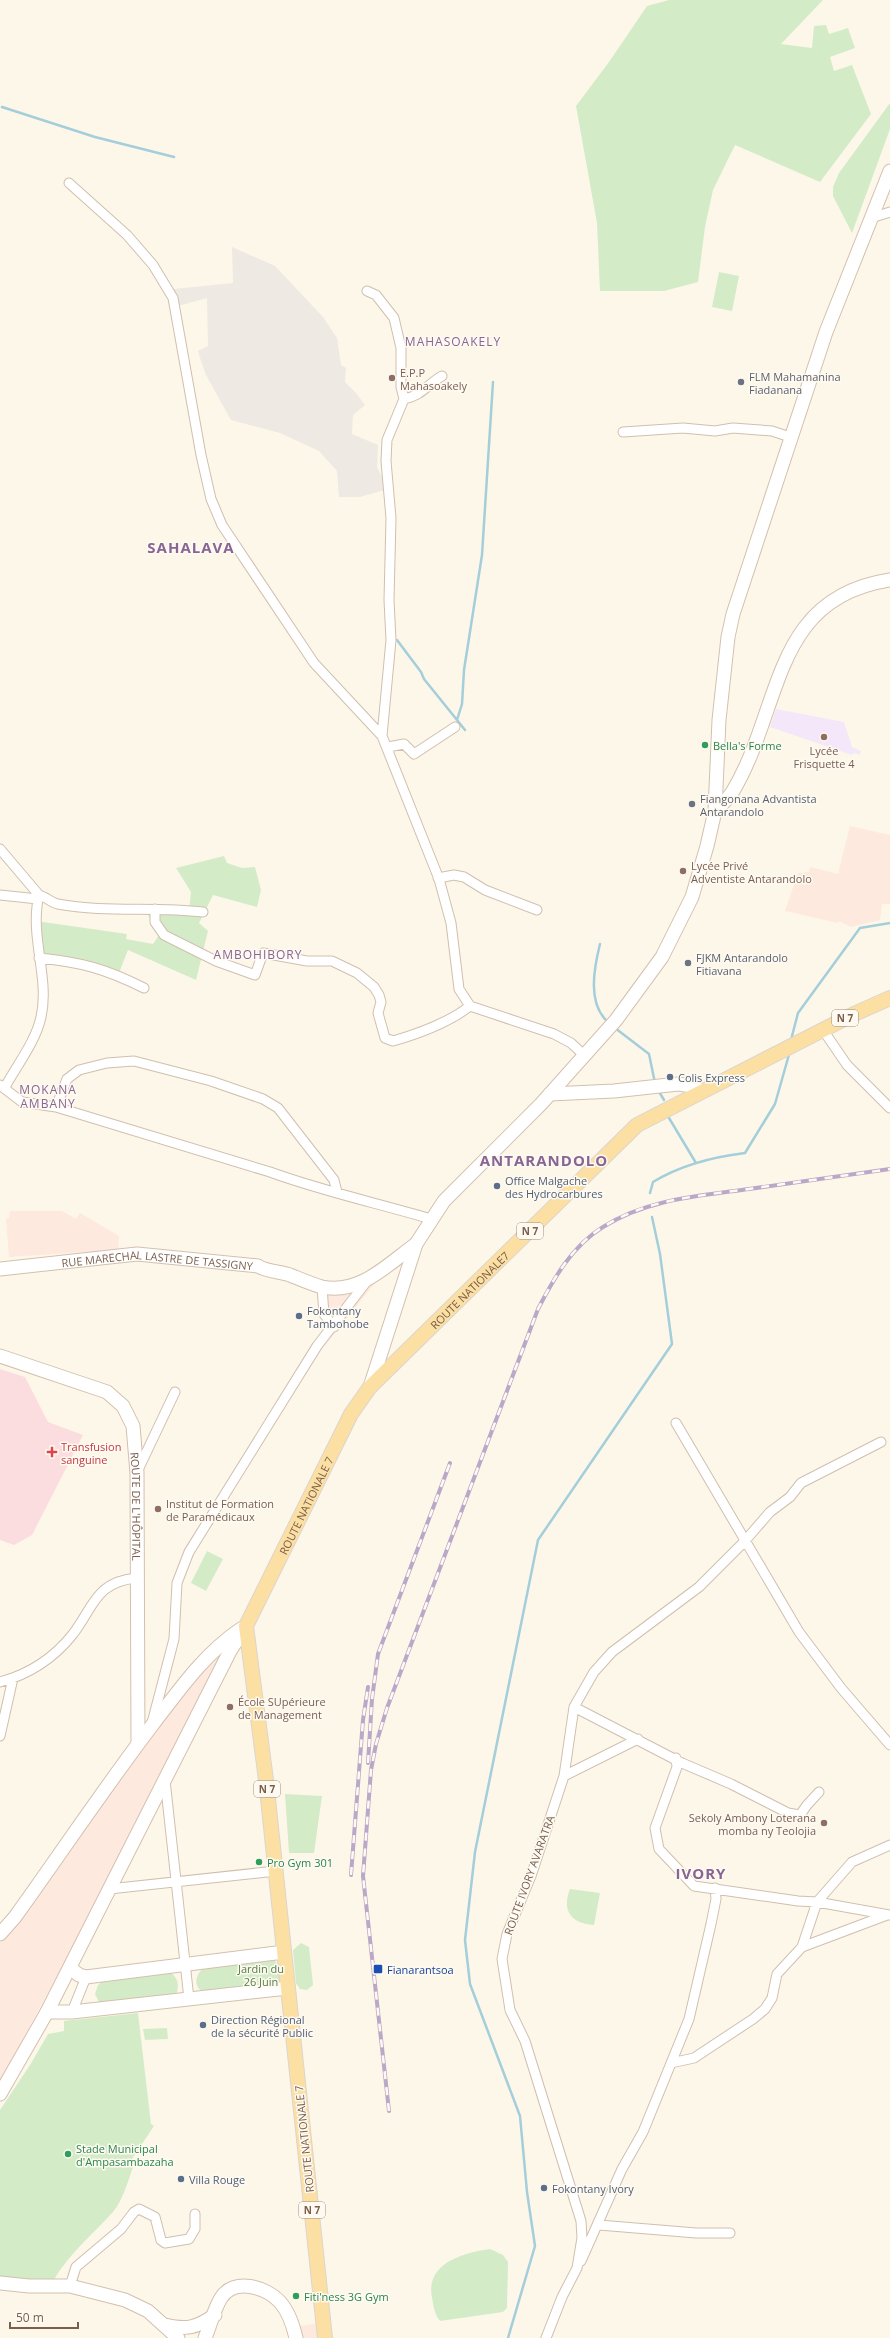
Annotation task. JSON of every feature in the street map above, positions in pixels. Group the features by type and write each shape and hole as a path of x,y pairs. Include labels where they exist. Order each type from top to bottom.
{"main road":[{"name":"N 7","path":"701,1091 781,1053 823,1030 890,998"},
{"name":"ROUTE NATIONALE7","path":"370,1387 638,1124 701,1091"},
{"name":"ROUTE NATIONALE 7","path":"246,1626 351,1414 370,1387"},
{"name":"N 7","path":"246,1626 276,1871 288,1988"},
{"name":"ROUTE NATIONALE 7","path":"288,1988 325,2338"}],"street":[{"path":"370,1387 416,1244 431,1219 444,1201 550,1094 612,1025 662,957 692,897 715,811 719,720 728,638 733,614 790,437 833,312 890,170"},
{"path":"70,183 127,235 160,276 173,298 201,455 211,499 222,525 314,663 382,736 388,747 439,881 451,923 459,989 470,1006 554,1034 571,1044 584,1055"},
{"path":"871,218 890,212"},
{"path":"367,291 376,296 394,318 401,348 401,387 404,399 387,440 386,462 391,518 389,600 391,640 382,736"},
{"path":"404,399 416,397 433,381 442,376"},
{"path":"623,432 683,428 715,430 733,428 772,431 790,437"},
{"path":"715,811 733,792 755,744 784,664 806,622 820,609 841,594 871,583 890,580"},
{"path":"388,747 404,744 414,754 455,727"},
{"path":"0,849 38,897 35,922 43,1000 41,1017 36,1032 2,1086 22,1102 56,1107 270,1172 298,1182 431,1219"},
{"path":"439,881 454,875 464,877 485,890 537,910"},
{"path":"0,895 38,897 56,904 86,908 155,909 203,912"},
{"path":"155,909 155,922 164,935 216,961 255,975 263,953 307,961 332,961 357,973 374,986 379,995 381,1002 378,1012 386,1038 393,1041 427,1030 456,1017 470,1006"},
{"path":"39,958 74,961 97,967 144,988"},
{"path":"823,1030 847,1065 890,1108"},
{"path":"56,1107 67,1079 79,1070 107,1063 134,1061 211,1081 263,1099 278,1108 334,1180 337,1192"},
{"path":"550,1094 614,1091 678,1084 693,1086 701,1091"},
{"name":"RUE MARECHAL LASTRE DE TASSIGNY","path":"0,1268 137,1254 259,1267 276,1270 322,1287 345,1288 367,1281 416,1244"},
{"path":"152,1726 174,1639 177,1583 189,1552 317,1346 334,1327 367,1281"},
{"path":"322,1287 324,1314 334,1327"},
{"name":"ROUTE DE L'HÔPITAL","path":"0,1356 107,1392 123,1406 133,1426 137,1473 136,1578 138,1743"},
{"path":"137,1473 176,1392"},
{"path":"676,1424 744,1542 799,1632 841,1688 890,1745"},
{"name":"ROUTE IVORY AVARATRA","path":"546,2338 562,2297 577,2268 582,2238 581,2221 525,2041 510,2010 502,1958 507,1934 530,1876 564,1776 574,1707 594,1672 612,1652 699,1587 744,1542 770,1512 790,1497 801,1483 881,1442"},
{"path":"0,1682 26,1674 48,1660 73,1634 88,1609 112,1583 136,1578"},
{"path":"0,1934 15,1917 138,1743 193,1672 220,1644 246,1626"},
{"path":"0,2094 47,2012 230,1651 246,1626"},
{"path":"0,1736 14,1678"},
{"path":"574,1707 676,1758 682,1763 731,1784 788,1813 800,1815 819,1792"},
{"path":"564,1776 638,1739"},
{"path":"676,1758 677,1767 655,1828 659,1849 694,1886 798,1901 817,1902 889,1915"},
{"path":"165,1778 190,1999"},
{"path":"671,2063 694,2058 753,2019 765,2009 772,1998 777,1974 802,1947 817,1902 852,1862 890,1845"},
{"path":"109,1889 176,1883 276,1871"},
{"path":"577,2268 599,2225 622,2169 643,2132 689,2019 700,1976 716,1899 716,1888"},
{"path":"802,1947 889,1915"},
{"path":"70,1968 79,1975 86,1977 284,1952"},
{"path":"72,2012 86,1977"},
{"path":"47,2012 72,2012 288,1988"},
{"path":"70,2286 76,2267 121,2229 134,2212 140,2209 155,2217 161,2240 164,2243 189,2239 195,2229 194,2214"},
{"path":"599,2225 696,2233 730,2232"},
{"path":"0,2283 29,2286 70,2286 126,2300 148,2311 178,2338"},
{"path":"205,2338 221,2297 237,2286 248,2285 263,2290 279,2302 291,2318 296,2338"},
{"path":"165,2325 190,2328 201,2325 215,2315"}],"shaded area":[{"path":"232,247 275,266 323,317 337,338 341,365 346,368 345,382 365,405 353,415 352,434 378,445 377,467 388,489 360,497 339,497 337,471 319,451 280,433 231,420 206,375 198,351 208,346 207,298 178,306 173,298 174,289 233,283"},
{"name":"Lycée Frisquette 4","path":"776,709 844,722 852,747 861,751 860,755 854,753 852,755 770,727"},
{"path":"850,826 890,835 890,904 882,904 880,920 851,927 839,921 838,923 785,911 798,873 809,872 810,867 838,874"},
{"path":"10,1211 62,1211 76,1219 80,1213 119,1236 118,1250 9,1257 6,1219 9,1218"},
{"path":"372,1280 375,1283 320,1352 192,1556 180,1584 179,1638 174,1652 172,1635 172,1584 183,1551 283,1394 310,1347 331,1322 324,1293"},
{"path":"0,1369 25,1377 48,1422 83,1435 32,1535 14,1545 0,1540"},
{"path":"212,1655 221,1661 57,1976 0,2081 0,1943 157,1729 195,1674"},
{"path":"320,2323 321,2338 300,2338 300,2326"}],"green space":[{"path":"669,0 823,0 781,44 812,48 814,26 826,25 829,34 848,28 855,48 830,57 834,71 852,65 871,114 820,182 735,145 713,190 705,227 698,282 664,291 600,291 597,223 576,106 609,62 647,6"},
{"path":"890,103 890,129 852,233 833,196 833,187 839,173"},
{"path":"719,272 739,276 732,311 712,307"},
{"path":"224,856 227,863 242,868 255,867 261,890 257,907 213,895 199,923 208,931 196,980 128,950 119,973 40,956 36,921 127,934 126,939 153,944 161,932 144,910 189,911 191,892 176,868"},
{"path":"207,1551 223,1559 206,1591 191,1583"},
{"path":"285,1794 322,1796 314,1853 289,1853"},
{"path":"570,1889 600,1893 594,1925 580,1922 570,1915 567,1904"},
{"path":"301,1943 309,1947 313,1985 307,1990 300,1989 296,1983 293,1950"},
{"name":"Jardin du 26 Juin","path":"273,1959 279,1965 280,1981 274,1986 205,1993 197,1986 196,1982 199,1972 202,1969"},
{"path":"169,1971 176,1978 178,1983 177,1993 171,1998 105,2006 99,2002 95,1994 98,1985 103,1981"},
{"name":"Stade Municipal d'Ampasambazaha","path":"138,2013 151,2124 154,2126 130,2162 133,2167 120,2202 113,2212 73,2253 53,2281 0,2278 0,2110 30,2065 48,2034 64,2031 64,2021"},
{"path":"167,2028 168,2039 145,2040 143,2029"},
{"path":"490,2249 503,2255 508,2262 507,2308 503,2312 440,2321 435,2313 432,2298 431,2286 434,2276 440,2268 458,2257 469,2253"}],"waterway":[{"path":"2,107 95,137 174,157"},
{"path":"465,730 457,720 462,704 464,670 482,555 493,382"},
{"path":"397,640 421,672 424,679 457,720"},
{"path":"791,1040 798,1013 860,928 890,923"},
{"path":"600,944 594,974 595,996 597,1006 601,1014 608,1022"},
{"path":"615,1028 649,1054 655,1083"},
{"path":"650,1193 653,1182 686,1166 709,1159 745,1153 775,1104 790,1051"},
{"path":"658,1090 664,1100"},
{"path":"669,1118 696,1163"},
{"path":"508,2338 535,2246 527,2192 520,2116 470,1984 465,1940 475,1852 538,1540 672,1344 660,1254 652,1217"}],"railway":[{"path":"389,2111 363,1876 371,1770 376,1744 387,1708 538,1309 544,1297 557,1274 582,1243 603,1227 637,1210 674,1200 692,1197 890,1169"},
{"path":"368,1763 372,1699 378,1654 450,1463"},
{"path":"351,1875 363,1720 368,1687"}],"place":[{"name":"E.P.P Mahasoakely","path":"392,378"},
{"name":"FLM Mahamanina Fiadanana","path":"741,382"},
{"name":"Lycée Frisquette 4","path":"824,737"},
{"name":"Bella's Forme","path":"705,745"},
{"name":"Fiangonana Advantista Antarandolo","path":"692,804"},
{"name":"Lycée Privé Adventiste Antarandolo","path":"683,871"},
{"name":"FJKM Antarandolo Fitiavana","path":"688,963"},
{"name":"Colis Express","path":"670,1077"},
{"name":"Office Malgache des Hydrocarbures","path":"497,1186"},
{"name":"Fokontany Tambohobe","path":"299,1316"},
{"name":"Transfusion sanguine","path":"52,1452"},
{"name":"Institut de Formation de Paramédicaux","path":"158,1509"},
{"name":"École SUpérieure de Management","path":"230,1707"},
{"name":"Sekoly Ambony Loterana momba ny Teolojia","path":"824,1823"},
{"name":"Pro Gym 301","path":"259,1862"},
{"name":"Fianarantsoa","path":"378,1969"},
{"name":"Direction Régional de la sécurité Public","path":"203,2025"},
{"name":"Stade Municipal d'Ampasambazaha","path":"68,2154"},
{"name":"Villa Rouge","path":"181,2179"},
{"name":"Fokontany Ivory","path":"544,2188"},
{"name":"Fiti'ness 3G Gym","path":"296,2296"}],"district":[{"name":"MAHASOAKELY","path":"453,341"},
{"name":"SAHALAVA","path":"191,547"},
{"name":"AMBOHIBORY","path":"258,954"},
{"name":"MOKANA AMBANY","path":"48,1096"},
{"name":"ANTARANDOLO","path":"544,1160"},
{"name":"IVORY","path":"701,1873"}]}
